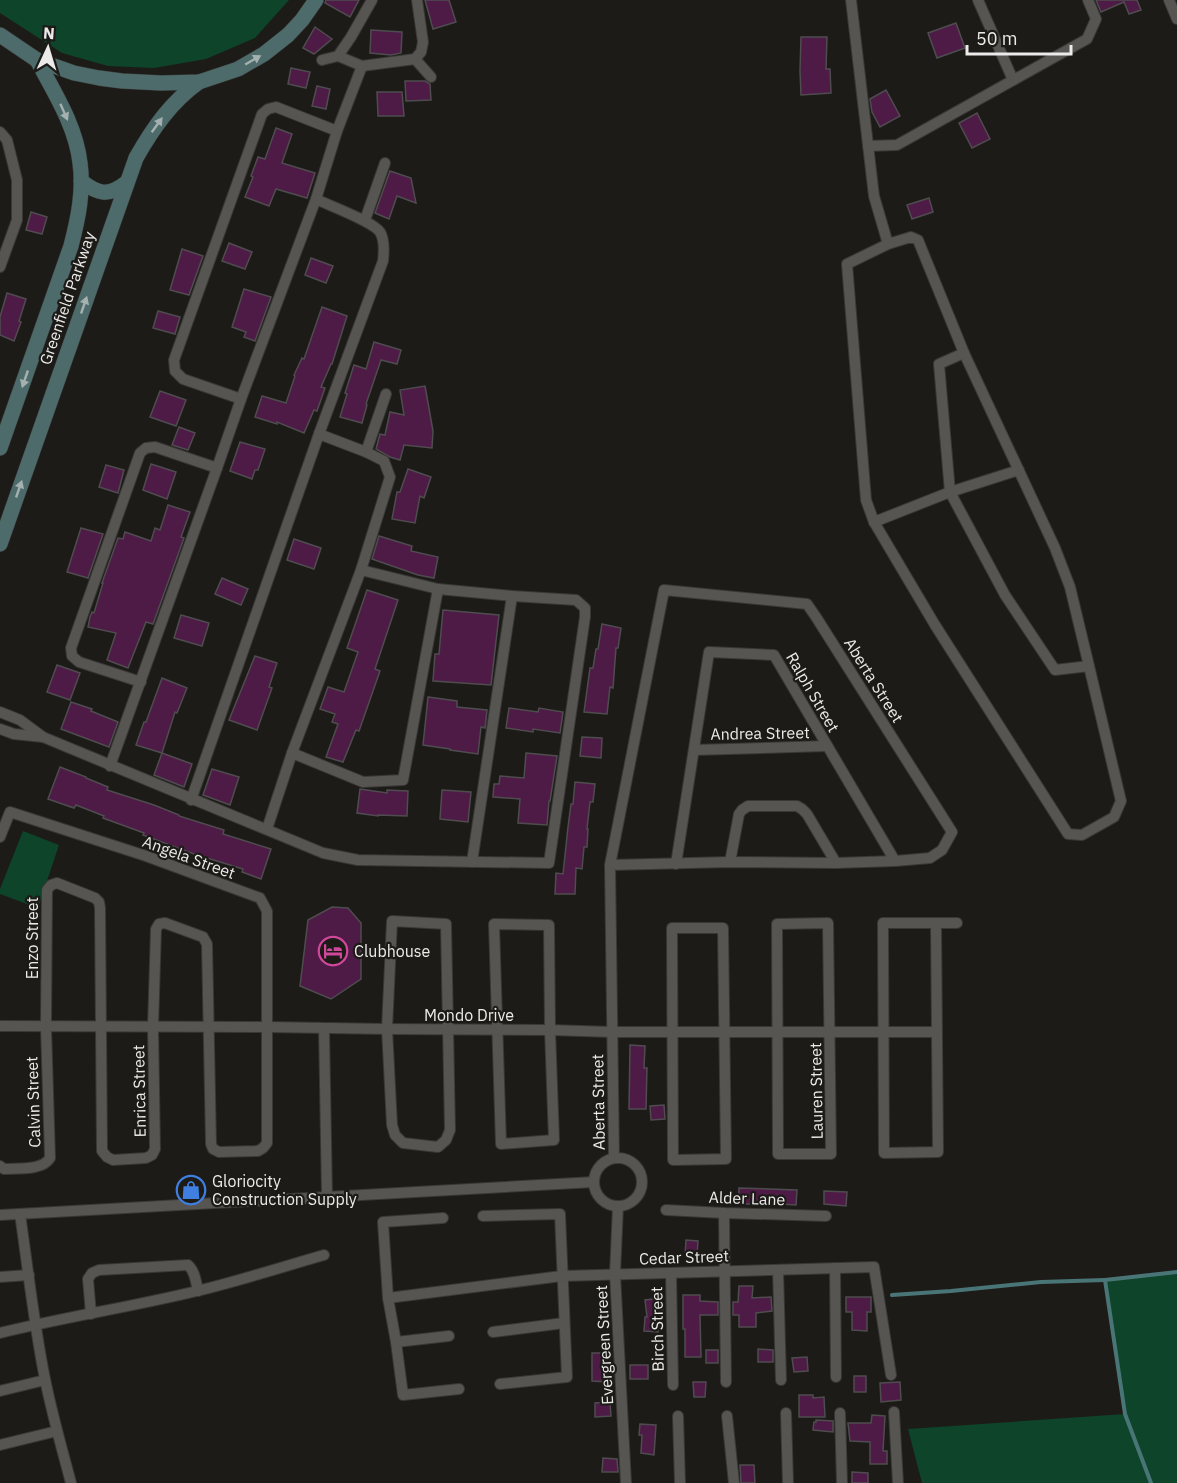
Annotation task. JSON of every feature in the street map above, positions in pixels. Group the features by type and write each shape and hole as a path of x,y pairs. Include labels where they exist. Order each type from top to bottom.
{"main road":[{"path":"0,35 37,60 75,73 122,81 199,82 238,69 264,54 288,35 316,0"},
{"name":"Greenfield Parkway","path":"0,448 71,246 79,216 81,164 73,134 64,111 37,60"},
{"name":"Greenfield Parkway","path":"0,544 136,158 158,122 178,99 199,82"},
{"path":"81,181 93,190 106,192 113,191 126,183"}],"street":[{"path":"338,56 372,0"},
{"path":"322,60 338,56 362,66 415,59 421,52 423,42 417,0"},
{"path":"851,0 874,196 888,244"},
{"path":"978,0 1013,80"},
{"path":"868,146 897,145 1087,39 1096,19 1088,0"},
{"path":"1168,0 1177,19"},
{"path":"415,59 431,77"},
{"path":"110,766 241,399 316,200 337,131 362,66"},
{"path":"241,399 183,379 175,371 174,360 262,114 276,107 337,131"},
{"path":"0,132 7,140 17,180 17,220 0,267"},
{"path":"365,220 385,163"},
{"path":"191,800 319,434 383,261 384,246 380,232 365,220 316,200"},
{"path":"911,237 918,240 964,353 1055,548 1070,587 1120,801 1114,818 1082,835 1068,834 941,635 874,522 866,500 847,264 888,244 911,237"},
{"path":"964,353 939,364 950,492 1005,595 1055,670 1089,666"},
{"path":"366,452 386,394"},
{"path":"267,829 292,753 361,570 390,477 384,461 319,434"},
{"path":"141,682 79,662 72,656 71,648 136,464 140,453 146,448 155,447 218,468"},
{"path":"874,522 950,492 1018,470"},
{"path":"0,712 20,720 43,737 323,853 358,860 549,863 585,608 576,600 438,589 361,570"},
{"path":"292,753 363,782 403,780 438,589"},
{"name":"Aberta Street","path":"610,865 730,862 836,863 930,858 942,850 952,832 807,604 664,590 610,865 614,1158"},
{"path":"472,862 512,596"},
{"name":"Ralph Street","path":"676,864 709,652 774,655 894,861"},
{"path":"0,729 14,734 43,737"},
{"name":"Andrea Street","path":"694,750 827,746"},
{"path":"730,862 739,814 742,810 748,806 797,806 807,814 836,863"},
{"name":"Angela Street","path":"0,837 10,812 146,856 260,898 267,911 267,1027"},
{"name":"Enzo Street","path":"46,1027 47,890 51,885 57,883 95,898 99,902 102,1026"},
{"path":"392,921 446,924 450,1130 446,1140 438,1147 403,1143 395,1135 392,1125 387,1029 392,921"},
{"path":"153,1027 156,929 159,924 165,923 206,939 211,1144 213,1149 219,1152 258,1151 267,1143 267,1027"},
{"path":"778,1032 777,924 828,923 830,1032"},
{"path":"936,923 938,1152 884,1153 884,923 936,923 957,923"},
{"path":"494,924 549,925 554,1140 501,1144 498,1030 494,924"},
{"path":"672,928 723,928 725,1032 726,1159 673,1160 672,928"},
{"name":"Mondo Drive","path":"0,1026 209,1026 673,1033 937,1032"},
{"name":"Enrica Street","path":"102,1026 102,1151 113,1160 146,1158 152,1155 155,1149 153,1027"},
{"name":"Calvin Street","path":"0,1166 4,1169 39,1167 47,1163 50,1158 46,1027"},
{"path":"324,1028 327,1196"},
{"name":"Lauren Street","path":"778,1032 778,1154 831,1154 830,1032"},
{"path":"614,1158 630,1160 636,1165 642,1180 639,1195 633,1201 618,1206 598,1196 594,1182 602,1164 614,1158"},
{"path":"0,1215 594,1182"},
{"name":"Evergreen Street","path":"618,1206 615,1274 626,1483"},
{"name":"Alder Lane","path":"666,1210 724,1214 826,1216"},
{"path":"20,1214 45,1380 68,1482"},
{"path":"483,1216 560,1214 567,1377 500,1384"},
{"path":"724,1214 726,1382"},
{"path":"443,1218 383,1222 388,1298 403,1395 459,1389"},
{"path":"0,1333 198,1291 324,1255"},
{"path":"91,1314 88,1279 99,1270 188,1265 193,1272 198,1291"},
{"name":"Cedar Street","path":"388,1298 562,1276 874,1267 891,1375"},
{"path":"835,1268 836,1377"},
{"path":"778,1270 781,1380"},
{"name":"Birch Street","path":"671,1273 673,1385"},
{"path":"0,1277 29,1275"},
{"path":"493,1332 564,1323"},
{"path":"396,1342 449,1336"},
{"path":"0,1391 45,1380"},
{"path":"894,1412 898,1483"},
{"path":"786,1413 788,1483"},
{"path":"840,1413 842,1483"},
{"path":"678,1416 680,1483"},
{"path":"726,1416 734,1483"},
{"path":"0,1444 57,1431"}],"green space":[{"path":"0,0 289,0 255,38 206,59 154,68 108,66 62,53 0,13"},
{"path":"23,831 59,845 38,908 0,894"},
{"path":"1177,1272 1177,1483 922,1483 908,1429 1125,1414 1105,1280"}],"building":[{"path":"326,0 359,0 350,17 325,3"},
{"path":"425,0 449,0 456,22 433,29"},
{"path":"1096,0 1137,0 1141,10 1129,14 1124,2 1101,12"},
{"path":"956,23 965,48 937,58 928,33"},
{"path":"315,27 332,39 314,54 303,48"},
{"path":"371,30 402,32 401,53 391,55 370,53"},
{"path":"801,37 827,37 826,69 830,69 831,93 801,95"},
{"path":"291,68 310,72 306,88 288,84"},
{"path":"405,81 425,81 430,84 431,100 406,101"},
{"path":"317,86 330,89 326,109 312,106"},
{"path":"886,90 900,116 880,127 872,112 870,99"},
{"path":"377,92 402,92 404,116 378,116"},
{"path":"977,113 990,139 972,148 959,123"},
{"path":"276,128 292,134 282,163 315,173 307,198 276,189 269,206 245,197 258,157 265,159"},
{"path":"390,171 411,178 416,203 397,196 389,219 375,213"},
{"path":"929,198 933,212 912,219 907,205"},
{"path":"31,212 47,217 42,234 26,230"},
{"path":"229,243 252,252 245,269 222,261"},
{"path":"182,249 203,256 189,295 170,290"},
{"path":"311,258 333,266 326,283 305,275"},
{"path":"244,289 271,297 255,341 244,337 246,332 232,327"},
{"path":"7,293 26,299 14,341 0,335 0,317"},
{"path":"322,307 347,316 332,364 321,387 325,388 317,411 314,410 304,433 277,422 277,424 255,417 262,396 286,403 294,375 302,358 304,359"},
{"path":"158,311 180,317 175,334 153,328"},
{"path":"374,342 401,350 397,364 381,360 362,423 340,417 354,365 366,369"},
{"path":"425,386 433,431 432,448 404,445 400,460 376,449 380,434 385,435 390,412 404,415 400,390"},
{"path":"160,391 186,400 176,426 150,417"},
{"path":"179,427 195,433 188,450 172,445"},
{"path":"240,442 265,449 258,470 255,470 252,479 230,471"},
{"path":"151,464 176,472 167,499 143,490"},
{"path":"106,465 124,470 118,493 99,487"},
{"path":"408,469 431,477 424,498 420,496 415,523 392,519 397,492 400,492"},
{"path":"168,505 190,512 181,537 184,538 153,624 146,622 128,668 107,660 116,633 88,627 90,617 92,612 94,613 118,538 123,539 125,532 151,541 155,528 160,530"},
{"path":"81,528 103,534 88,578 67,572"},
{"path":"379,536 412,546 411,551 438,557 434,578 418,575 372,559"},
{"path":"294,539 321,548 314,569 287,560"},
{"path":"222,578 248,589 241,605 215,594"},
{"path":"367,590 398,600 375,669 380,671 359,731 356,730 343,762 326,757 338,724 332,722 335,714 320,709 328,687 344,692 358,652 347,648"},
{"path":"443,610 499,615 491,685 433,681 435,654 439,654"},
{"path":"181,615 209,623 202,646 174,638"},
{"path":"602,624 621,628 607,714 584,712 590,668 593,668"},
{"path":"255,656 277,663 269,687 272,688 257,730 229,720"},
{"path":"57,665 80,673 70,700 47,692"},
{"path":"162,678 187,688 177,713 175,712 162,753 136,745"},
{"path":"428,697 457,701 457,707 487,710 485,728 481,727 478,754 423,745"},
{"path":"71,702 118,722 109,747 61,729"},
{"path":"509,708 538,712 539,708 563,712 560,733 506,728"},
{"path":"582,737 602,738 601,758 580,756"},
{"path":"162,753 192,764 184,787 154,775"},
{"path":"526,753 557,756 547,825 518,823 520,799 493,797 494,784 499,784 500,776 524,778"},
{"path":"60,767 108,787 107,790 224,830 223,834 271,849 261,879 242,872 243,869 143,835 144,833 76,805 74,808 48,799"},
{"path":"212,769 239,777 230,805 203,795"},
{"path":"575,782 595,784 593,802 590,802 587,847 584,847 582,869 576,868 575,894 555,894 556,873 563,874"},
{"path":"360,789 387,793 387,790 408,791 407,816 357,813"},
{"path":"442,790 471,792 468,822 440,819"},
{"name":"Clubhouse","path":"332,907 348,908 361,923 361,979 331,999 300,986 308,920"},
{"path":"630,1045 645,1046 646,1109 629,1109"},
{"path":"664,1105 665,1119 651,1120 650,1106"},
{"path":"739,1188 797,1190 796,1205 738,1204"},
{"path":"824,1191 847,1192 846,1206 824,1204"},
{"path":"686,1240 698,1241 697,1255 685,1255"},
{"path":"739,1286 753,1286 752,1298 771,1297 772,1311 756,1313 756,1327 739,1327 739,1315 733,1315 733,1302 738,1302"},
{"path":"683,1295 700,1295 700,1301 718,1302 718,1315 700,1315 701,1357 685,1357"},
{"path":"846,1297 871,1297 871,1312 867,1312 867,1331 852,1330 852,1312 846,1312"},
{"path":"661,1298 663,1312 659,1312 658,1332 644,1331 645,1317 647,1317 645,1300"},
{"path":"758,1349 773,1350 773,1362 758,1362"},
{"path":"706,1350 718,1350 718,1363 706,1363"},
{"path":"592,1353 608,1353 608,1382 592,1381"},
{"path":"807,1357 808,1371 794,1372 792,1358"},
{"path":"630,1365 648,1365 648,1379 630,1379"},
{"path":"854,1376 866,1376 866,1392 854,1392"},
{"path":"693,1382 706,1382 705,1397 694,1397"},
{"path":"900,1382 901,1400 881,1402 880,1383"},
{"path":"799,1395 813,1395 813,1398 824,1397 825,1417 799,1417"},
{"path":"610,1402 611,1416 595,1417 595,1403"},
{"path":"872,1415 885,1416 883,1451 887,1451 887,1464 870,1464 870,1442 850,1441 848,1423 871,1423"},
{"path":"816,1420 833,1421 833,1432 813,1430"},
{"path":"640,1424 656,1425 654,1455 641,1453"},
{"path":"603,1458 617,1459 618,1472 602,1472"},
{"path":"740,1465 754,1465 755,1483 741,1483"},
{"path":"852,1472 868,1473 868,1483 852,1483"}],"waterway":[{"path":"1151,1483 1125,1414 1105,1280 1177,1272"},
{"path":"892,1295 1041,1282 1105,1280"}],"place":[{"name":"Clubhouse","path":"333,951"},
{"name":"Gloriocity Construction Supply","path":"191,1190"}]}
